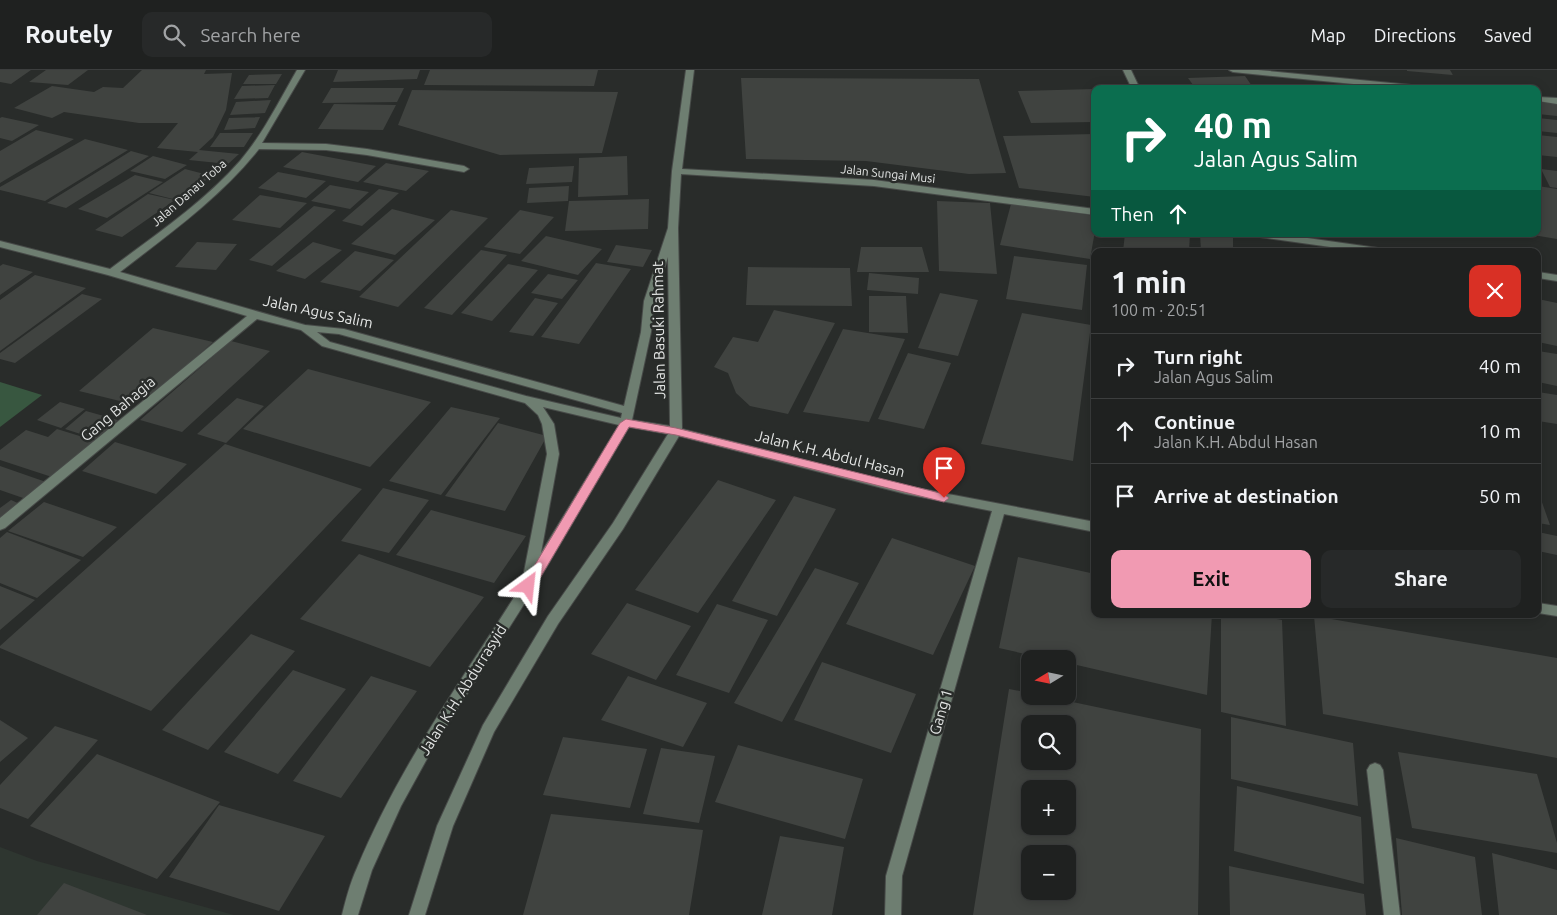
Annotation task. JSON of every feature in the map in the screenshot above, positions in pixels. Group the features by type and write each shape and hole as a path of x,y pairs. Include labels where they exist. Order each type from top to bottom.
{"street":[{"name":"Jalan Danau Toba","path":"112,273 183,217 227,179 256,146 301,70"},
{"name":"Jalan Basuki Rahmat","path":"676,432 673,228 677,171 690,70"},
{"path":"1127,70 1134,85"},
{"path":"1233,70 1390,85"},
{"path":"1541,99 1557,101"},
{"path":"256,146 326,147 464,168"},
{"name":"Jalan Sungai Musi","path":"677,171 874,183 1091,211"},
{"name":"Jalan Basuki Rahmat","path":"628,417 646,332 648,301 673,228"},
{"path":"1281,237 1357,248"},
{"name":"Jalan Agus Salim","path":"0,244 112,273 255,316 305,328 340,331 676,432"},
{"path":"1541,275 1557,278"},
{"name":"Gang Bahagia","path":"0,525 255,316"},
{"path":"305,328 326,344 525,399 628,417"},
{"path":"525,399 546,416 553,454 528,586"},
{"name":"Jalan K.H. Abdurrasyid","path":"350,915 364,870 394,802 429,741 528,586 628,417"},
{"path":"417,915 446,826 488,729 553,620 618,526 676,432"},
{"name":"Jalan K.H. Abdul Hasan","path":"676,432 906,490 1000,510 1091,526"},
{"name":"Gang 1","path":"893,915 894,876 1000,510"},
{"path":"1541,608 1557,611"},
{"path":"1376,770 1392,915"}],"shaded area":[{"path":"0,847 37,861 234,915 0,915"}],"green space":[{"path":"0,382 42,395 0,427"}],"building":[{"path":"0,70 31,70 11,84 0,82"},
{"path":"46,70 88,70 68,85 29,82"},
{"path":"142,70 206,70 204,74 232,73 226,110 213,137 199,150 239,154 228,164 189,160 198,152 157,148 178,123 139,123 64,112 52,118 14,108 52,86 94,92 103,87 123,88"},
{"path":"338,70 420,70 417,79 333,82"},
{"path":"430,70 598,70 594,86 424,85"},
{"path":"1450,70 1453,75 1407,71"},
{"path":"282,74 276,84 243,84 249,75"},
{"path":"1245,76 1251,85 1193,85 1188,78"},
{"path":"741,78 979,79 1006,173 969,174 866,161 746,159"},
{"path":"275,85 268,98 234,99 242,86"},
{"path":"331,88 404,88 397,102 322,103"},
{"path":"1091,89 1091,122 1031,123 1018,91"},
{"path":"412,90 618,92 602,153 500,155 398,125"},
{"path":"271,100 265,113 230,115 236,102"},
{"path":"1541,102 1557,104 1557,116 1541,114"},
{"path":"334,104 396,105 383,130 318,129"},
{"path":"260,117 255,128 224,130 229,118"},
{"path":"0,118 39,125 12,141 0,138"},
{"path":"1541,118 1557,120 1557,133 1541,131"},
{"path":"36,130 74,139 0,183 0,151"},
{"path":"220,133 253,133 244,147 210,147"},
{"path":"1091,134 1091,197 1019,188 1003,136"},
{"path":"1541,135 1557,137 1557,157 1541,155"},
{"path":"85,139 128,150 45,201 0,190 0,187"},
{"path":"131,151 149,156 66,208 47,203"},
{"path":"302,152 376,166 358,182 283,167"},
{"path":"153,156 187,165 165,179 130,171"},
{"path":"627,156 628,195 578,197 579,158"},
{"path":"386,163 429,171 406,191 363,182"},
{"path":"574,166 572,182 526,184 529,168"},
{"path":"185,169 212,176 177,200 149,193"},
{"path":"1541,169 1557,171 1557,188 1550,187"},
{"path":"278,172 326,181 306,198 258,188"},
{"path":"135,175 163,182 107,218 78,209"},
{"path":"330,185 369,192 350,209 311,201"},
{"path":"569,186 568,201 527,203 529,188"},
{"path":"1541,186 1557,189 1557,239 1541,236"},
{"path":"379,189 399,193 362,226 342,221"},
{"path":"148,194 175,200 122,237 95,230"},
{"path":"260,195 307,203 280,228 232,220"},
{"path":"649,199 648,229 565,231 569,201"},
{"path":"937,201 990,203 997,274 939,271"},
{"path":"1011,204 1091,215 1091,237 1094,237 1090,259 1000,245"},
{"path":"314,206 336,210 272,266 249,260"},
{"path":"392,209 435,220 395,255 351,244"},
{"path":"451,210 488,218 398,307 359,297"},
{"path":"520,210 554,217 520,254 484,247"},
{"path":"546,236 602,249 578,275 521,261"},
{"path":"1125,237 1190,237 1189,248 1123,248"},
{"path":"1200,237 1233,237 1233,248 1201,248"},
{"path":"197,242 237,244 216,270 175,267"},
{"path":"313,242 342,250 305,279 276,271"},
{"path":"616,245 652,250 643,267 607,262"},
{"path":"861,247 922,247 929,272 857,272"},
{"path":"481,250 507,255 452,315 424,308"},
{"path":"355,251 394,260 360,291 320,282"},
{"path":"1014,256 1087,265 1082,310 1006,299"},
{"path":"596,263 631,269 579,344 541,337"},
{"path":"3,264 33,272 0,295 0,266"},
{"path":"508,264 538,270 492,321 461,313"},
{"path":"748,267 850,268 852,306 746,305"},
{"path":"869,273 919,278 918,294 867,290"},
{"path":"548,274 578,280 562,299 531,293"},
{"path":"35,275 86,288 0,351 0,300"},
{"path":"940,293 978,300 958,356 918,348"},
{"path":"82,294 102,299 15,363 0,359 0,353"},
{"path":"869,296 906,296 908,333 869,332"},
{"path":"535,298 558,303 533,336 509,332"},
{"path":"1541,300 1557,303 1557,346 1541,343"},
{"path":"774,310 835,323 788,414 750,406 736,393 728,373 714,367 733,337 758,342"},
{"path":"1022,313 1091,325 1073,461 981,444"},
{"path":"153,328 213,342 153,396 136,391 124,402 79,391"},
{"path":"843,329 905,339 869,422 803,412"},
{"path":"231,341 270,351 182,432 140,420"},
{"path":"1541,351 1557,354 1557,386 1541,383"},
{"path":"908,353 951,363 924,429 878,419"},
{"path":"308,369 431,402 370,467 243,429"},
{"path":"1541,392 1557,395 1557,424 1541,421"},
{"path":"237,398 264,406 226,443 197,434"},
{"path":"60,402 85,409 61,428 37,420"},
{"path":"451,407 500,418 441,495 389,481"},
{"path":"86,411 118,420 96,439 65,429"},
{"path":"498,423 547,436 505,511 445,496"},
{"path":"57,429 99,442 55,478 0,460 0,450 26,430 48,437"},
{"path":"115,442 187,464 156,494 82,471"},
{"path":"225,444 362,489 151,711 0,648 0,646"},
{"path":"0,466 46,482 26,499 0,490"},
{"path":"718,480 776,500 698,613 635,590"},
{"path":"383,488 429,500 389,553 341,541"},
{"path":"794,496 836,509 777,616 732,601"},
{"path":"11,500 20,504 0,520 0,508"},
{"path":"1541,500 1550,525 1541,524"},
{"path":"44,502 117,527 83,557 8,531"},
{"path":"431,510 526,536 494,583 396,555"},
{"path":"7,532 81,560 37,598 0,583 0,538"},
{"path":"1541,533 1557,536 1557,555 1541,552"},
{"path":"892,538 975,566 933,655 846,624"},
{"path":"359,554 484,597 430,667 300,619"},
{"path":"1018,557 1091,573 1091,618 1212,618 1207,695 1076,665 1076,650 1021,650 1021,653 999,648"},
{"path":"815,568 859,583 782,722 734,703"},
{"path":"0,586 35,600 0,630"},
{"path":"627,603 691,626 656,680 591,654"},
{"path":"717,604 768,620 729,693 676,675"},
{"path":"1221,618 1272,618 1282,620 1286,726 1221,712"},
{"path":"1314,618 1326,618 1557,658 1557,758 1323,714"},
{"path":"251,634 295,651 208,750 162,730"},
{"path":"822,662 916,694 891,753 794,720"},
{"path":"293,670 346,689 278,774 224,752"},
{"path":"371,676 417,691 341,798 293,781"},
{"path":"628,676 707,703 683,747 601,720"},
{"path":"1009,689 1021,691 1021,705 1076,705 1076,703 1201,729 1198,915 973,915"},
{"path":"1231,717 1353,743 1358,806 1231,779"},
{"path":"0,720 28,738 0,762"},
{"path":"55,726 98,740 28,819 0,808 0,785"},
{"path":"563,737 647,749 630,808 543,795"},
{"path":"738,745 863,779 845,839 715,802"},
{"path":"661,748 715,756 699,823 643,814"},
{"path":"1398,752 1537,774 1557,843 1557,853 1412,828"},
{"path":"97,754 220,802 157,879 30,826"},
{"path":"1237,786 1361,817 1364,884 1234,851"},
{"path":"219,805 325,836 279,911 169,877"},
{"path":"551,814 703,830 689,915 523,915"},
{"path":"780,836 844,847 832,915 762,915"},
{"path":"1396,838 1475,857 1482,915 1402,915"},
{"path":"1492,853 1557,870 1557,915 1499,915"},
{"path":"1229,866 1364,894 1366,915 1230,915"},
{"path":"64,883 147,915 37,915"}],"route":[{"path":"528,586 626,423 676,432 944,498"}]}
